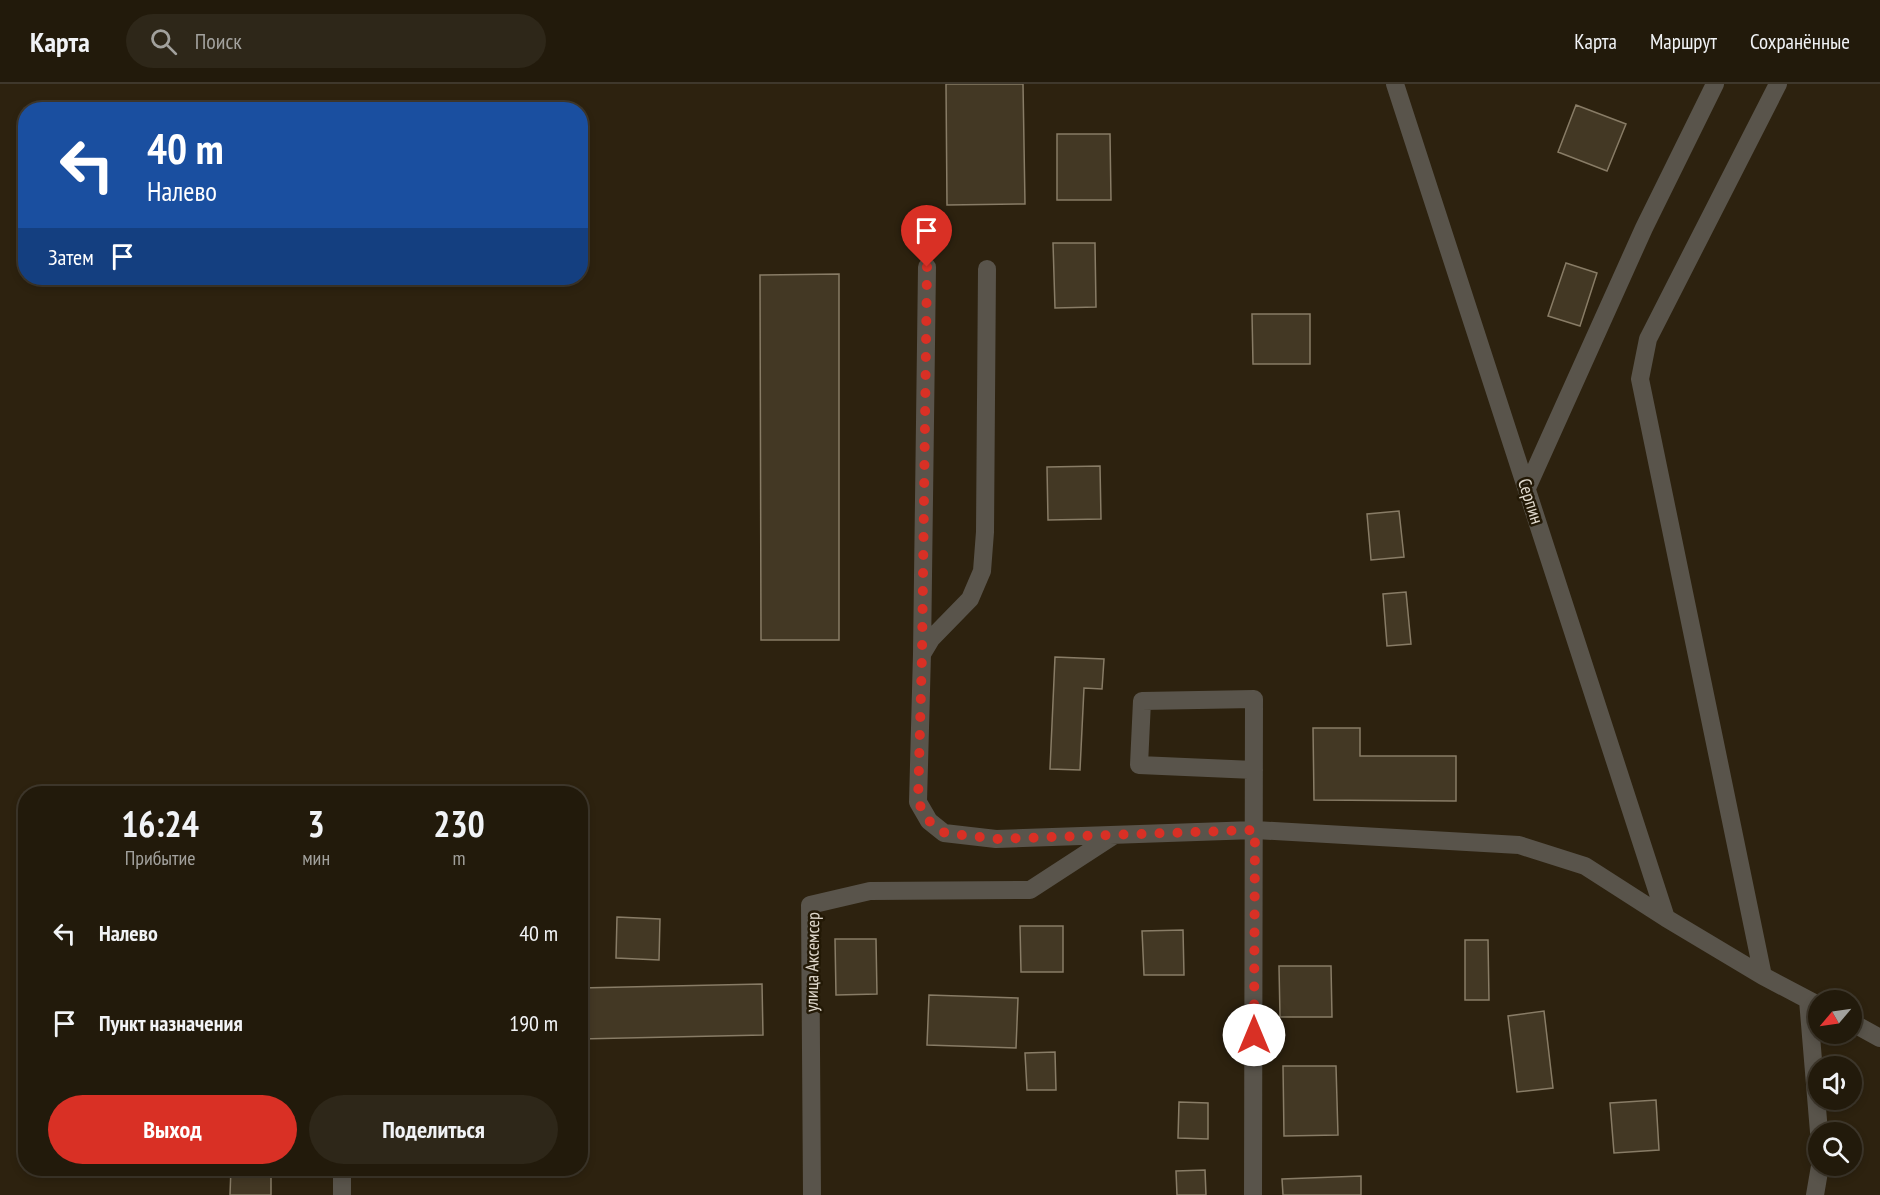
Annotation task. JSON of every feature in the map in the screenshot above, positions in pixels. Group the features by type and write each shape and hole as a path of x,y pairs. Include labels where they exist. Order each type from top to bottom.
{"street":[{"name":"Серпин","path":"1395,84 1666,918"},
{"path":"1527,488 1644,228 1715,84"},
{"path":"1763,976 1640,379 1648,339 1778,84"},
{"path":"927,267 918,802 929,821 945,833 996,839 1255,830 1519,845 1584,866 1763,976 1808,999"},
{"path":"922,654 932,639 970,599 982,571 985,532 987,269"},
{"path":"1253,1195 1255,830 1254,699 1142,701 1139,765 1254,770"},
{"name":"улица Аксемсер","path":"812,1195 810,905 870,891 1030,890 1115,835"},
{"path":"1862,1028 1880,1038"},
{"path":"1815,1044 1819,1122"},
{"path":"342,1176 342,1195"},
{"path":"1815,1195 1818,1176"}],"building":[{"path":"946,84 1023,84 1025,204 947,205"},
{"path":"1576,105 1626,124 1607,171 1558,152"},
{"path":"1057,134 1110,134 1111,200 1057,200"},
{"path":"1053,243 1095,243 1096,307 1055,308"},
{"path":"1566,263 1597,273 1580,326 1548,316"},
{"path":"839,274 839,640 761,640 760,275"},
{"path":"1252,314 1310,314 1310,364 1253,364"},
{"path":"1100,466 1101,519 1048,520 1047,467"},
{"path":"1399,511 1404,557 1371,560 1367,514"},
{"path":"1406,592 1411,644 1387,646 1383,594"},
{"path":"1055,657 1104,659 1102,689 1084,688 1080,770 1050,769"},
{"path":"1313,728 1360,728 1360,756 1456,756 1456,801 1314,800"},
{"path":"617,917 660,919 659,960 616,958"},
{"path":"1020,926 1063,926 1063,972 1021,972"},
{"path":"1183,930 1184,975 1144,975 1142,931"},
{"path":"835,939 876,939 877,994 836,995"},
{"path":"1465,940 1488,940 1489,1000 1465,1000"},
{"path":"1279,966 1331,966 1332,1017 1280,1017"},
{"path":"762,984 763,1035 588,1039 588,988"},
{"path":"929,995 1018,998 1016,1048 927,1045"},
{"path":"1544,1011 1553,1088 1517,1092 1508,1016"},
{"path":"1055,1052 1056,1090 1027,1090 1025,1053"},
{"path":"1283,1066 1336,1066 1338,1135 1284,1136"},
{"path":"1656,1100 1659,1150 1614,1153 1610,1103"},
{"path":"1179,1102 1208,1103 1208,1139 1178,1138"},
{"path":"1205,1170 1206,1195 1177,1195 1176,1171"},
{"path":"231,1176 271,1176 271,1195 230,1195"},
{"path":"1361,1176 1361,1195 1283,1195 1282,1179"}],"route":[{"path":"927,267 918,802 929,821 945,833 996,839 1255,830 1254,1035"}]}
